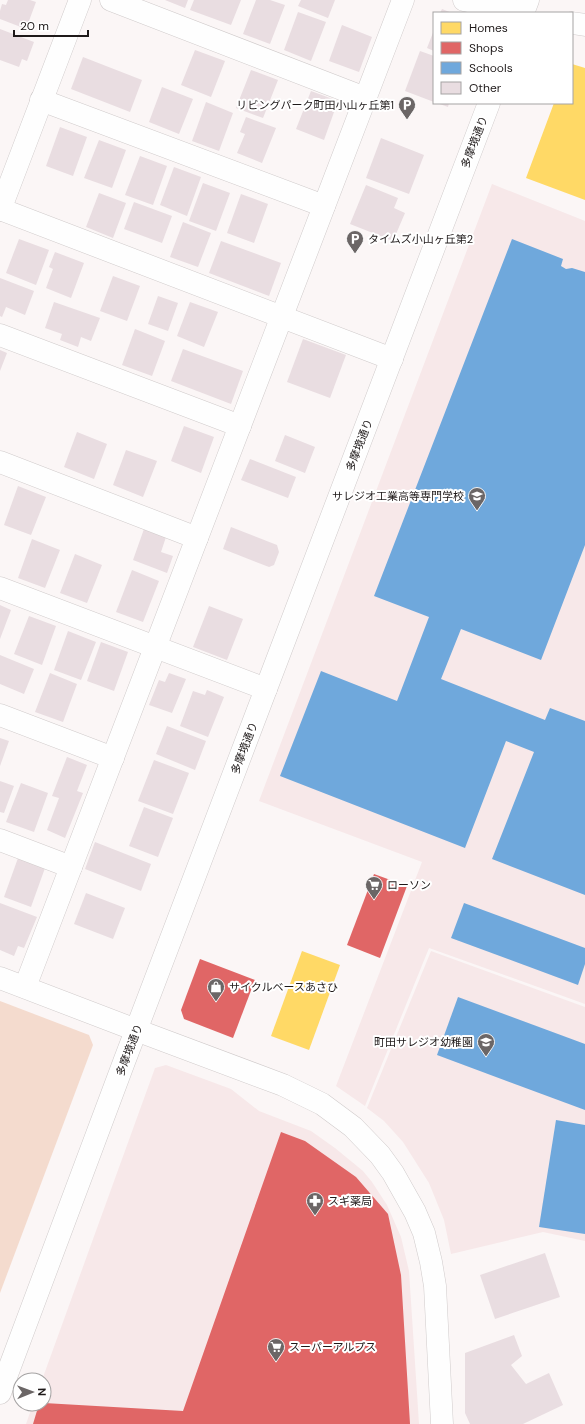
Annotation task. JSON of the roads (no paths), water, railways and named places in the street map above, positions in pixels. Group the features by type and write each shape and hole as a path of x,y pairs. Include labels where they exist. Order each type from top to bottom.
{"street":[{"path":"80,0 0,210 392,359"},
{"path":"111,0 365,98"},
{"path":"25,987 403,0"},
{"path":"464,0 519,12"},
{"path":"524,12 528,0"},
{"path":"573,23 585,25"},
{"path":"42,100 324,206"},
{"name":"多摩境通り","path":"0,1393 136,1030 489,104"},
{"path":"0,335 240,426"},
{"path":"0,462 197,538"},
{"path":"0,588 266,688"},
{"path":"0,715 112,758"},
{"path":"0,840 71,867"},
{"path":"0,978 283,1085 322,1104 353,1127 380,1155 393,1173 415,1212 424,1233 431,1262 434,1286 442,1424"}],"place":[{"name":"リビングパーク町田小山ヶ丘第1","path":"407,120"},
{"name":"タイムズ小山ヶ丘第2","path":"355,254"},
{"name":"サレジオ工業高等専門学校","path":"477,511"},
{"name":"ローソン","path":"374,900"},
{"name":"サイクルベースあさひ","path":"216,1002"},
{"name":"町田サレジオ幼稚園","path":"486,1057"},
{"name":"スギ薬局","path":"315,1216"},
{"name":"スーパーアルプス","path":"276,1362"}]}
